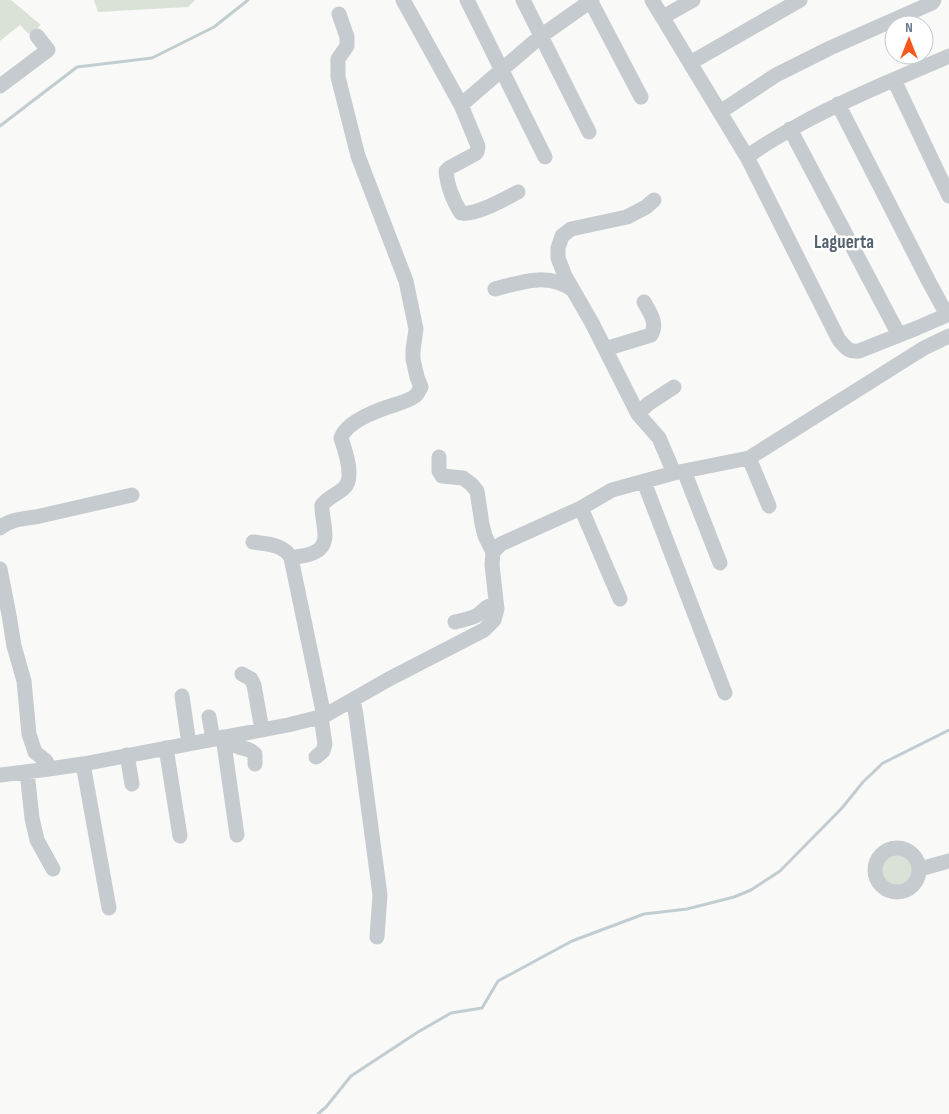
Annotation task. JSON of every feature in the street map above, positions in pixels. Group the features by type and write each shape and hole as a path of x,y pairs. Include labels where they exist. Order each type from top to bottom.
{"street":[{"path":"402,0 461,104 478,146 475,154 446,171 450,190 460,212 466,214 479,210 518,192"},
{"path":"467,0 545,157"},
{"path":"523,0 589,132"},
{"path":"461,104 541,36 591,0 641,97"},
{"path":"652,0 747,157 839,340 846,348 852,351 899,335 948,314 928,280 838,104"},
{"path":"662,17 693,0"},
{"path":"690,63 800,0"},
{"path":"720,112 776,75 934,0"},
{"path":"291,558 314,553 322,548 325,540 321,514 322,505 327,499 343,490 348,484 350,477 341,438 343,432 374,412 417,395 421,386 413,359 416,328 406,281 358,156 338,76 338,59 347,46 347,37 339,14"},
{"path":"0,86 48,50 37,36"},
{"path":"747,157 790,129 838,104 949,56"},
{"path":"894,80 949,196"},
{"path":"790,129 899,335"},
{"path":"654,200 627,216 571,229 562,236 558,248 558,258 565,276 638,414 659,438 679,472 720,563"},
{"path":"495,289 529,280 544,279 566,285 574,291"},
{"path":"605,349 652,335 655,324 644,302"},
{"path":"493,552 501,544 581,508 612,490 679,472 749,458 924,348 949,336"},
{"path":"638,414 648,404 674,387"},
{"path":"0,775 83,764 322,717 389,679 484,630 494,620 497,609 492,565 493,552 485,536 477,490 463,478 442,476 439,470 439,457"},
{"path":"749,458 769,506"},
{"path":"644,482 725,693"},
{"path":"0,528 4,524 20,518 132,495"},
{"path":"581,508 620,599"},
{"path":"253,542 281,548 291,558 322,717 325,744 323,751 316,757"},
{"path":"0,569 10,615 14,646 24,681 30,734 35,752 46,761 49,769"},
{"path":"454,622 479,614 488,606 496,604"},
{"path":"242,674 251,679 254,685 262,730"},
{"path":"182,696 189,744"},
{"path":"353,700 380,895 377,937"},
{"path":"209,717 223,737 237,746 251,749 255,754 255,764"},
{"path":"223,737 237,835"},
{"path":"166,748 180,836"},
{"path":"127,755 132,784"},
{"path":"83,764 109,908"},
{"path":"27,772 32,818 37,840 52,869"},
{"path":"920,869 949,861"}],"shaded area":[{"path":"0,0 11,0 41,25 29,34 20,25 0,41"},
{"path":"94,0 195,0 188,7 98,12"},
{"path":"897,852 904,853 910,857 914,863 914,877 910,883 904,887 897,888 890,887 884,883 880,877 879,870 880,863 884,857 890,853"}],"waterway":[{"path":"0,126 77,67 152,58 214,27 248,0"},
{"path":"318,1114 351,1076 418,1032 451,1013 482,1008 498,981 572,941 644,914 687,909 734,897 751,890 780,871 883,763 949,730"}],"district":[{"name":"Laguerta","path":"844,242"}]}
